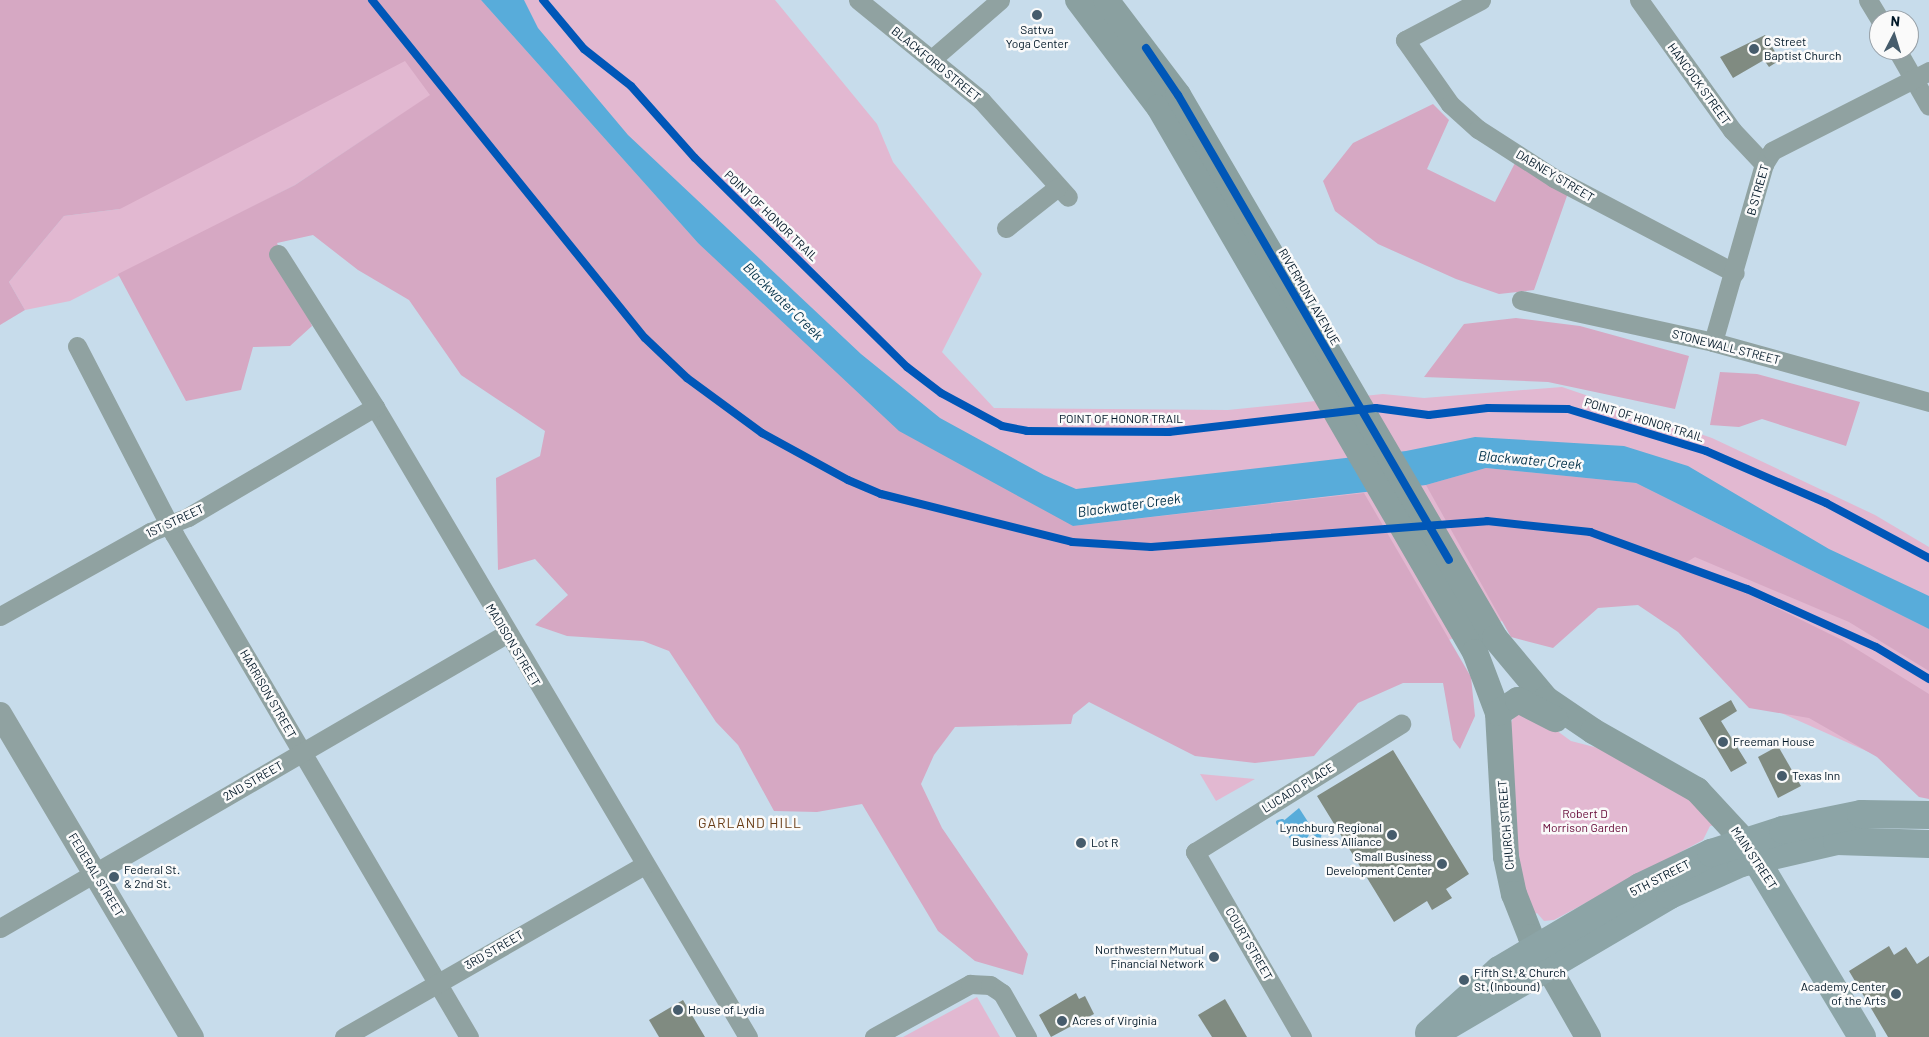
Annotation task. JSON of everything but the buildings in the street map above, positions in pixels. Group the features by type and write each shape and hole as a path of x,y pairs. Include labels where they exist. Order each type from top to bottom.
{"main road":[{"path":"1078,0 1137,55"},
{"path":"1106,0 1137,55 1169,124 1485,645 1546,699 1593,731"},
{"path":"1485,645 1498,713 1518,700 1566,724 1593,731"},
{"name":"CHURCH STREET","path":"1498,713 1506,858 1514,894 1543,958 1588,1037"},
{"name":"MAIN STREET","path":"1593,731 1697,790 1750,850 1862,1037"},
{"name":"5TH STREET","path":"1426,1035 1499,970 1543,958 1672,871 1750,850 1861,814 1929,815"},
{"name":"5TH STREET","path":"1750,850 1851,840 1929,844"}],"street":[{"name":"BLACKFORD STREET","path":"858,0 981,100 1028,156 1063,192 1006,228"},
{"path":"932,59 1000,0"},
{"name":"DABNEY STREET","path":"1481,0 1405,40 1450,104 1478,129 1554,178 1735,273"},
{"name":"HANCOCK STREET","path":"1639,0 1732,130 1764,164"},
{"path":"1907,60 1922,75 1929,106"},
{"name":"B STREET","path":"1713,342 1735,273 1764,164 1772,151 1922,75"},
{"name":"MADISON STREET","path":"278,254 375,407 506,634 748,1037"},
{"name":"STONEWALL STREET","path":"1521,300 1713,342 1929,402"},
{"name":"HARRISON STREET","path":"77,346 170,523 470,1037"},
{"name":"1ST STREET","path":"0,616 170,523 188,518 375,407"},
{"name":"2ND STREET","path":"0,928 506,634"},
{"name":"FEDERAL STREET","path":"0,714 192,1037"},
{"name":"LUCADO PLACE","path":"1195,852 1402,724"},
{"name":"COURT STREET","path":"1195,852 1302,1037"},
{"name":"3RD STREET","path":"344,1037 644,865"},
{"path":"874,1037 970,984 990,985 1002,993 1027,1037"}],"green space":[{"path":"301,0 775,0 877,124 893,162 982,274 942,352 994,408 1228,410 1383,394 1424,398 1562,387 1712,438 1875,515 1929,547 1929,779 1768,707 1711,631 1617,594 1544,606 1437,644 854,620 396,118 295,185 70,301 25,310 9,282 64,216 120,209"},
{"name":"Robert D Morrison Garden","path":"1515,713 1542,720 1571,741 1598,748 1684,794 1715,825 1710,826 1703,840 1554,920 1544,921 1537,913 1531,916 1520,880 1514,814 1511,723"},
{"path":"1200,774 1255,779 1216,801"},
{"path":"977,997 1000,1037 903,1037"}],"shaded area":[{"path":"0,0 481,0 698,243 1073,526 1364,493 1471,677 1475,716 1460,749 1453,740 1443,683 1403,683 1358,703 1314,756 1255,763 1195,756 1089,702 1073,715 1071,724 955,727 934,755 921,784 942,828 1028,954 1023,975 975,961 938,931 862,804 817,812 774,811 738,745 716,722 669,651 643,641 567,636 535,625 568,595 535,559 498,570 496,478 540,456 545,431 461,375 409,300 358,270 313,235 277,243 312,326 290,346 253,347 241,390 186,401 118,274 295,185 430,95 405,61 120,209 64,216 9,282 25,310 0,325"},
{"path":"1433,104 1449,120 1427,169 1495,202 1515,163 1568,193 1534,290 1499,294 1456,279 1378,244 1335,211 1323,181 1353,143"},
{"path":"1516,318 1580,326 1689,356 1675,409 1548,382 1424,377 1464,324"},
{"path":"1720,372 1757,374 1860,402 1846,446 1762,419 1739,427 1710,425"},
{"path":"1486,468 1636,483 1929,629 1929,671 1849,622 1695,557 1685,563 1842,640 1929,694 1929,799 1919,797 1877,757 1809,718 1749,708 1678,632 1638,605 1598,608 1553,648 1511,637 1426,485"}],"water":[{"name":"Blackwater Creek","path":"481,0 524,0 538,28 628,135 861,354 940,418 1044,475 1076,489 1406,451 1475,437 1624,446 1688,466 1829,549 1929,596 1929,629 1636,483 1486,468 1426,485 1073,526 899,431 698,243"},
{"path":"1299,808 1312,828 1307,839 1294,846 1281,823"}],"waterway":[{"path":"1278,822 1282,821"},
{"path":"1311,830 1318,835"}],"cycle path":[{"path":"372,0 645,338 687,378 762,433 848,480 881,494 1072,542 1151,547 1487,521 1590,532 1747,589 1876,647 1929,679"},
{"name":"POINT OF HONOR TRAIL","path":"543,0 584,49 631,86 695,158 907,367 941,393 1002,426 1027,431 1169,432 1376,408 1429,415 1488,408 1568,409 1706,451 1826,503 1929,558"},
{"name":"RIVERMONT AVENUE","path":"1146,48 1178,95 1449,560"}],"place":[{"name":"Sattva Yoga Center","path":"1037,15"},
{"name":"C Street Baptist Church","path":"1754,49"},
{"name":"Freeman House","path":"1723,742"},
{"name":"Texas Inn","path":"1782,776"},
{"name":"Lynchburg Regional Business Alliance","path":"1392,835"},
{"name":"Lot R","path":"1081,843"},
{"name":"Small Business Development Center","path":"1442,864"},
{"name":"Federal St. & 2nd St.","path":"114,877"},
{"name":"Northwestern Mutual Financial Network","path":"1214,957"},
{"name":"Fifth St. & Church St. (Inbound)","path":"1464,980"},
{"name":"Academy Center of the Arts","path":"1896,994"},
{"name":"House of Lydia","path":"678,1010"},
{"name":"Acres of Virginia","path":"1062,1021"}],"district":[{"name":"GARLAND HILL","path":"750,823"}]}
